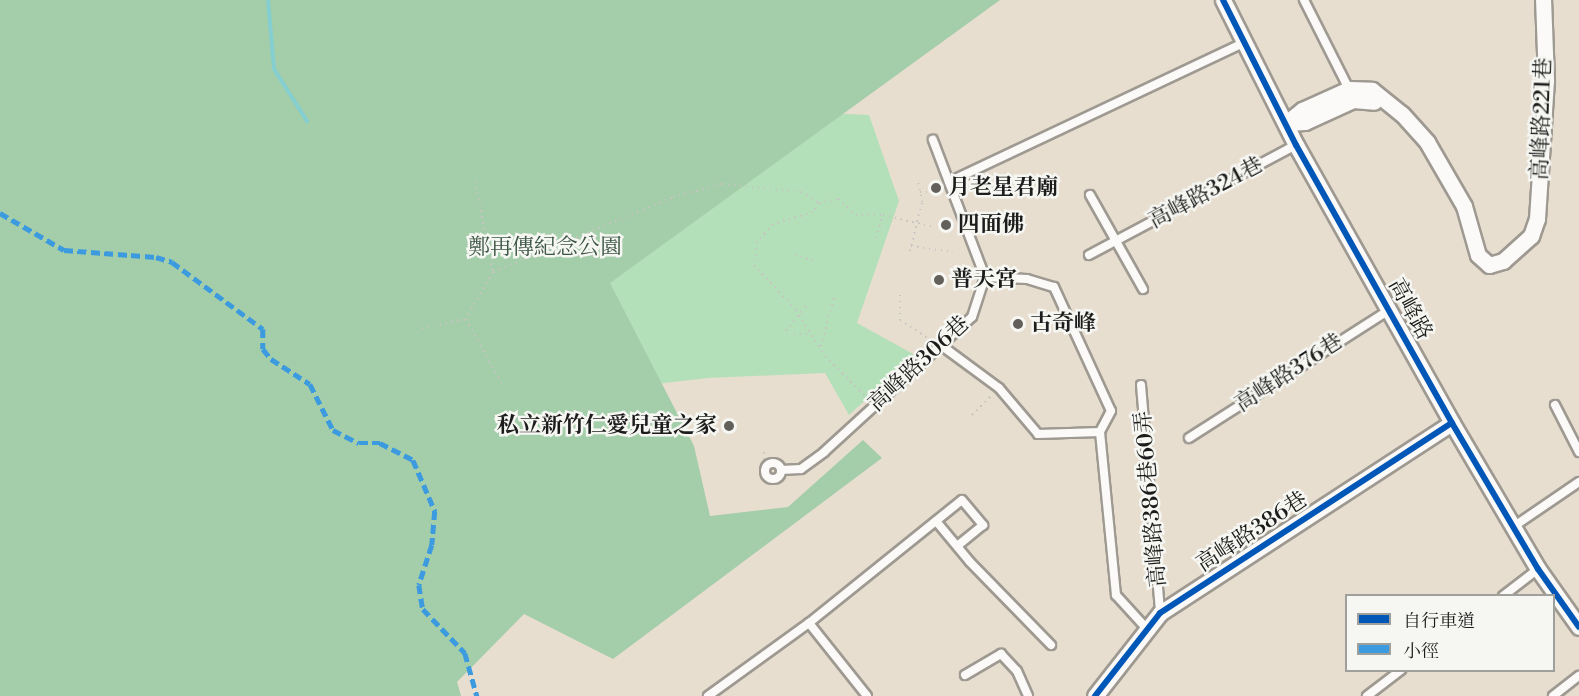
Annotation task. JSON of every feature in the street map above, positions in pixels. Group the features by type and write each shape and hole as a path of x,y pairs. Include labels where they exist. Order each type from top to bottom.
{"street":[{"name":"高峰路","path":"1223,0 1296,145 1452,423 1539,569 1579,627"},
{"name":"高峰路221巷","path":"1402,114 1427,142 1464,206 1478,255 1489,265 1503,261 1531,236 1538,219 1546,81 1543,0"},
{"path":"1286,123 1302,110 1349,89 1372,90 1402,114"},
{"path":"1286,123 1305,122 1353,100 1371,101 1402,114"},
{"name":"高峰路386巷","path":"1098,695 1160,613 1452,423"}],"lane":[{"path":"1304,0 1349,89"},
{"path":"949,182 1245,42"},
{"path":"933,140 985,277 1028,279 1054,287 1111,411 1100,432 1116,595 1147,629"},
{"name":"高峰路324巷","path":"1089,255 1296,145"},
{"path":"1090,195 1143,289"},
{"name":"高峰路306巷","path":"765,471 772,478 781,470 801,469 824,452 972,317 985,277"},
{"name":"高峰路376巷","path":"1189,438 1390,309"},
{"path":"942,346 999,388 1038,434 1100,432"},
{"name":"高峰路386巷60弄","path":"1141,385 1160,613"},
{"path":"1555,405 1579,452"},
{"path":"1513,527 1579,482"},
{"path":"708,696 809,623 962,500 983,525 957,546"},
{"path":"936,521 1051,645"},
{"path":"1506,594 1539,569"},
{"path":"809,623 867,696"},
{"path":"965,675 1001,654 1017,671 1028,696"},
{"path":"1367,696 1398,672"},
{"path":"1553,696 1579,676"}],"path":[{"path":"475,181 493,272"},
{"path":"910,251 922,202 918,182"},
{"path":"422,328 466,319 493,272 673,197 722,184 801,192 819,203 838,199 856,215 884,215 934,227"},
{"path":"920,192 929,192"},
{"path":"819,203 813,212 773,224 757,242 754,265 798,314 820,348 865,396"},
{"path":"876,238 884,215"},
{"path":"911,246 946,253 953,252"},
{"path":"942,248 946,253"},
{"path":"795,255 813,260"},
{"path":"900,295 900,320 942,346"},
{"path":"820,348 834,297"},
{"path":"786,331 807,305"},
{"path":"466,319 501,383"},
{"path":"794,334 811,334"},
{"path":"972,415 999,388"},
{"path":"764,452 765,471"}],"green space":[{"path":"0,0 1000,0 610,283 694,446 710,516 788,507 863,440 882,458 613,659 524,614 457,682 461,696 0,696"},
{"name":"鄭再傳紀念公園","path":"522,100 869,115 899,201 857,323 915,355 849,415 825,373 708,378 439,409"}],"waterway":[{"path":"268,0 274,69 307,121"}],"marked path":[{"path":"0,213 64,250 156,257 172,262 263,329 263,349 271,359 310,384 333,430 359,443 380,443 413,460 435,511 432,545 419,585 423,609 465,653 477,696"}],"cycle path":[{"path":"1223,0 1296,145 1452,423 1538,569 1579,627"},
{"path":"1095,696 1160,613 1452,423"}],"place":[{"name":"月老星君廟","path":"936,188"},
{"name":"四面佛","path":"946,225"},
{"name":"普天宮","path":"939,280"},
{"name":"古奇峰","path":"1018,324"},
{"name":"私立新竹仁愛兒童之家","path":"729,426"}]}
